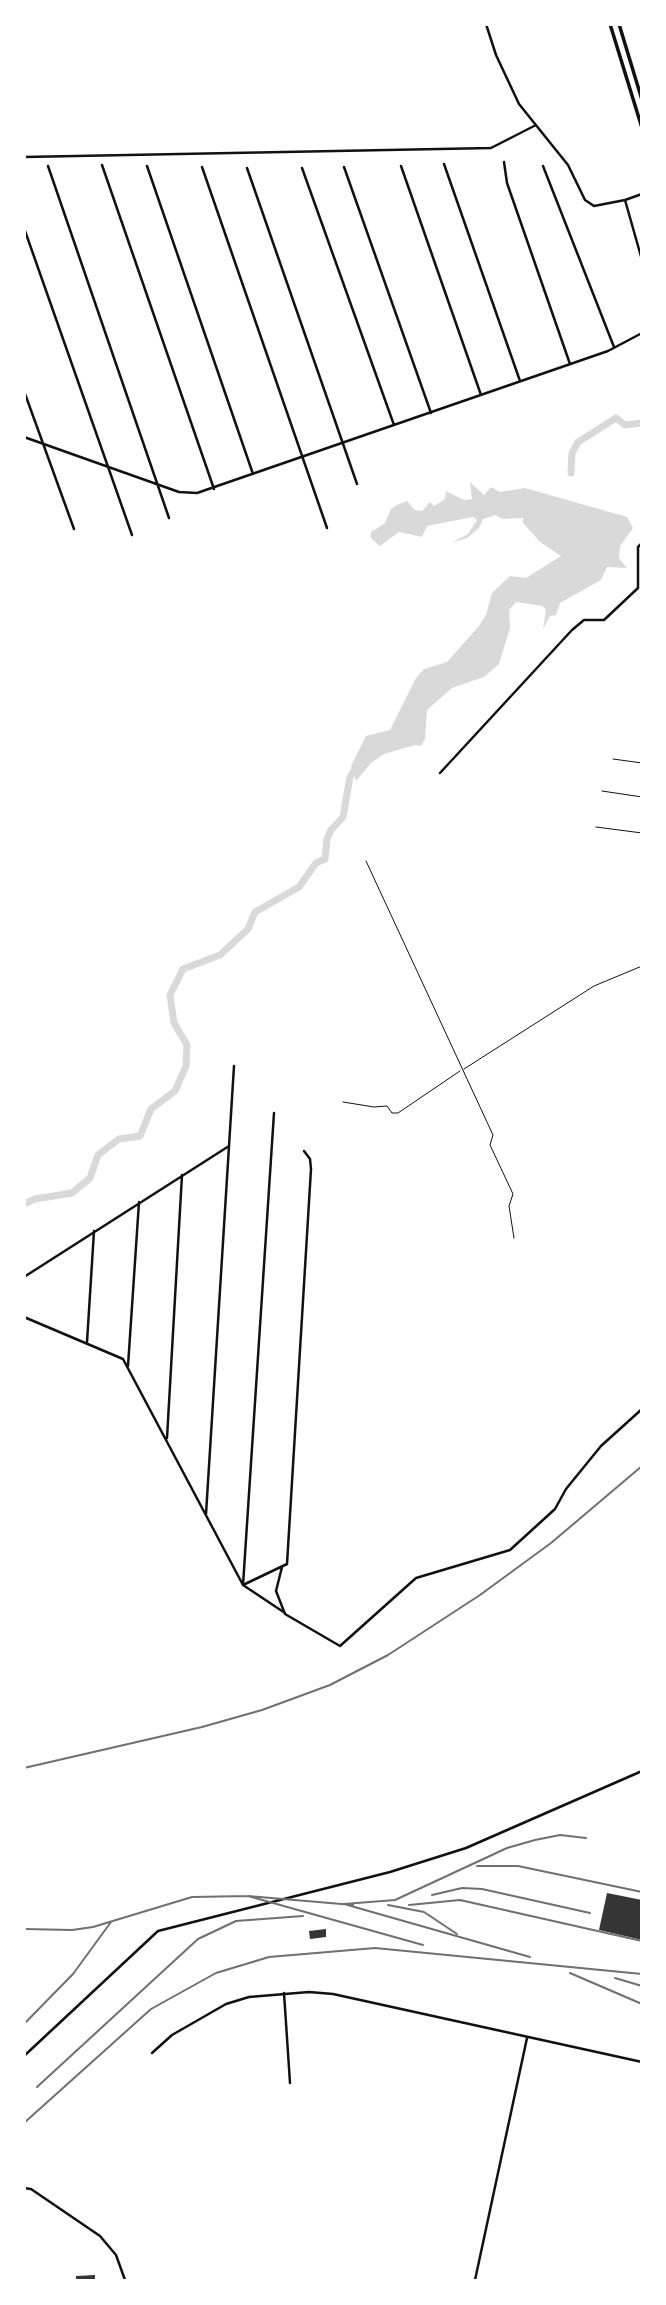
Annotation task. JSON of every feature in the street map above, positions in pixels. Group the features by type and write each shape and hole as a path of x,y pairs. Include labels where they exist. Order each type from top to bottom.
{"highway":[{"path":"610,24 642,128"},
{"path":"619,24 642,100"}],"street":[{"path":"486,24 496,55 519,104 568,165 586,200 594,206 641,194"},
{"path":"24,157 491,148 536,125"},
{"path":"504,162 507,183 570,364"},
{"path":"444,164 520,382"},
{"path":"102,165 214,489"},
{"path":"47,166 169,518"},
{"path":"147,166 253,474"},
{"path":"401,166 481,395"},
{"path":"543,166 614,347"},
{"path":"202,167 327,527"},
{"path":"344,167 431,413"},
{"path":"247,168 358,484"},
{"path":"302,168 394,425"},
{"path":"625,200 642,260"},
{"path":"24,228 132,535"},
{"path":"24,437 187,494 214,489 520,382 614,347 642,333"},
{"path":"24,391 74,528"},
{"path":"440,773 572,629 584,620 604,620 638,588 638,547 642,543"},
{"path":"206,1514 234,1066"},
{"path":"243,1585 274,1113"},
{"path":"24,1276 229,1146"},
{"path":"243,1585 288,1564 311,1169 310,1159 304,1151"},
{"path":"167,1440 182,1175"},
{"path":"128,1366 139,1202"},
{"path":"87,1342 94,1231"},
{"path":"24,1317 123,1359 243,1585 324,1640 340,1646 416,1578 510,1550 555,1509 566,1489 601,1446 642,1409"},
{"path":"282,1567 276,1591 285,1614"},
{"path":"24,2056 158,1931 390,1872 466,1848 642,1771"},
{"path":"284,1993 290,2083"},
{"path":"152,2053 172,2035 226,2004 284,1993 333,1994 642,2062"},
{"path":"475,2280 527,2038"},
{"path":"24,2188 31,2189 100,2236 116,2255 125,2280"}],"lane":[{"path":"613,758 642,764"},
{"path":"602,791 642,797"},
{"path":"596,827 642,834"},
{"path":"366,861 493,1135 490,1145 513,1194 509,1206 514,1238"},
{"path":"343,1102 374,1107 387,1106 392,1113 398,1114 594,986 642,967"}],"shaded area":[{"path":"470,482 484,495 491,487 500,492 525,488 627,517 633,528 620,546 619,558 627,568 607,567 601,580 560,603 556,615 550,616 543,629 546,610 543,606 516,602 509,610 510,628 499,664 484,677 452,688 427,710 425,739 421,746 415,745 384,754 371,763 356,781 351,766 366,736 390,730 416,678 424,669 447,662 486,615 492,593 510,576 526,578 561,556 540,542 523,523 523,518 502,519 496,515 483,519 479,528 467,538 451,543 468,534 477,520 473,517 427,526 422,537 399,532 380,546 371,538 371,532 385,523 391,509 397,505 407,501 415,510 422,511 430,502 434,506 445,499 446,491 464,500 472,499"}],"building":[{"path":"607,1893 642,1900 642,1940 599,1930"},
{"path":"326,1929 326,1937 310,1939 309,1931"},
{"path":"95,2275 95,2280 76,2280 76,2276"}],"waterway":[{"path":"571,473 572,453 578,442 616,418 625,425 642,423"},
{"path":"24,1204 35,1199 72,1193 90,1178 98,1155 119,1139 140,1136 151,1109 175,1091 186,1066 187,1045 174,1023 170,995 183,969 220,955 248,929 255,912 299,887 316,863 325,859 327,839 343,817 350,777 358,764"}],"railway":[{"path":"24,1768 202,1727 262,1710 330,1685 388,1655 480,1595 551,1543 642,1466"},
{"path":"530,1957 344,1904 395,1900 507,1848 535,1840 560,1835 586,1838"},
{"path":"477,1866 518,1866 642,1892"},
{"path":"432,1895 462,1888 482,1889 590,1913"},
{"path":"353,1905 248,1896 423,1945"},
{"path":"24,1929 72,1930 93,1927 192,1897 248,1896"},
{"path":"409,1905 460,1900 642,1941"},
{"path":"388,1905 424,1912 457,1934"},
{"path":"37,2087 198,1939 236,1921 303,1916"},
{"path":"24,2024 73,1974 111,1922"},
{"path":"24,2123 151,2009 216,1973 269,1957 375,1948 642,1974"},
{"path":"570,1973 642,2004"},
{"path":"615,1978 642,1986"}]}
